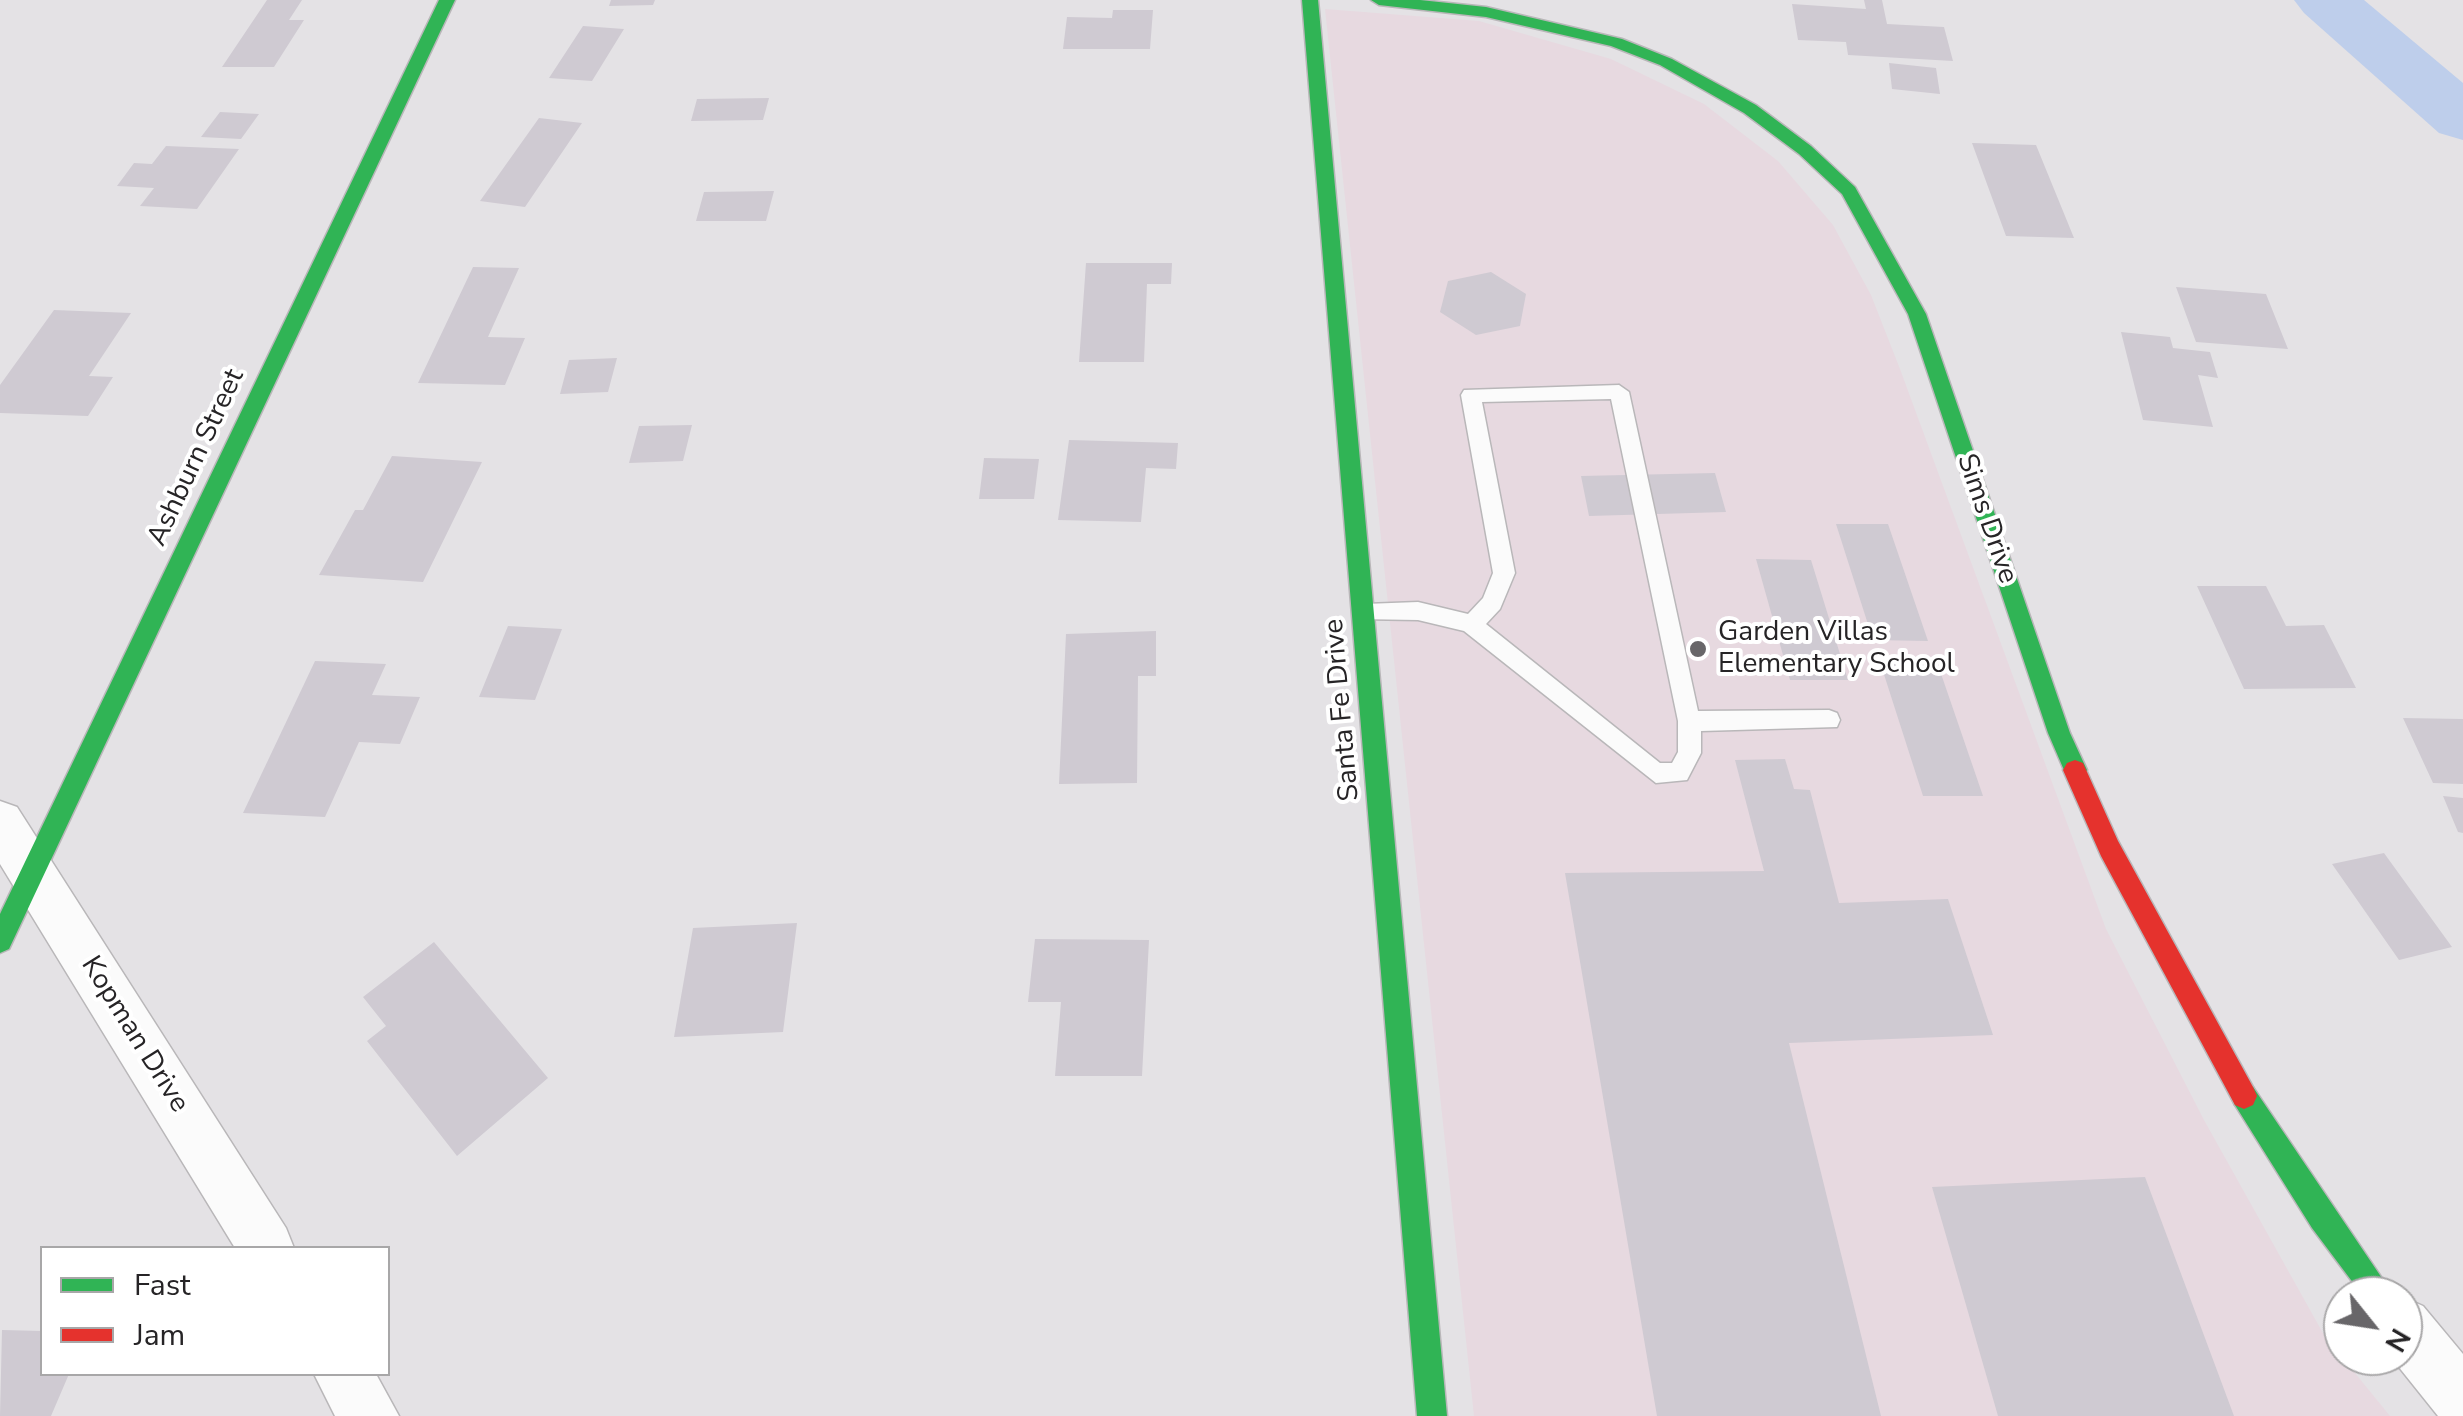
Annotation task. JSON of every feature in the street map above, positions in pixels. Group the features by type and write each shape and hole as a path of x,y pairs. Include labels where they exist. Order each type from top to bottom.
{"street":[{"name":"Ashburn Street","path":"0,941 447,0"},
{"name":"Santa Fe Drive","path":"1310,0 1432,1416"},
{"name":"Sims Drive","path":"1379,0 1486,12 1616,42 1666,62 1750,109 1806,150 1848,191 1916,314 2059,733 2109,848 2258,1121 2365,1276"},
{"name":"Kopman Drive","path":"0,822 265,1246"},
{"path":"2423,1351 2463,1400"},
{"path":"344,1376 369,1416"}],"lane":[{"path":"1365,613 1418,610 1472,625 1656,773 1679,773 1690,753 1689,721 1619,392 1471,395 1504,572 1492,603 1472,625"},
{"path":"1689,721 1829,720"}],"shaded area":[{"name":"Garden Villas Elementary School","path":"1325,9 1479,21 1611,59 1704,104 1778,161 1833,225 1871,295 1900,369 2106,929 2204,1120 2323,1333 2323,1376 2357,1376 2390,1416 1474,1416"}],"building":[{"path":"267,0 302,0 289,20 304,20 274,67 222,67"},
{"path":"611,0 655,0 653,5 609,6"},
{"path":"1864,0 1882,0 1887,24 1944,27 1953,61 1848,55 1846,42 1798,40 1792,4 1866,9"},
{"path":"1113,10 1153,10 1150,49 1063,49 1067,17 1112,18"},
{"path":"583,26 624,29 592,81 549,78"},
{"path":"1889,63 1936,68 1940,94 1892,89"},
{"path":"769,98 763,120 691,121 697,99"},
{"path":"220,112 259,114 241,139 201,137"},
{"path":"539,118 582,123 525,207 480,201"},
{"path":"1972,143 2036,145 2074,238 2006,236"},
{"path":"166,146 239,149 197,209 140,206 154,188 117,186 134,163 152,164"},
{"path":"774,191 766,221 696,221 704,192"},
{"path":"1086,263 1172,263 1171,284 1147,284 1144,362 1079,362"},
{"path":"473,267 519,268 488,337 525,338 505,385 418,383"},
{"path":"1491,272 1526,294 1520,326 1476,335 1440,312 1448,281"},
{"path":"2176,287 2266,294 2288,349 2196,342"},
{"path":"54,310 131,313 89,376 113,377 88,416 0,413 0,385"},
{"path":"2121,332 2170,337 2173,348 2210,352 2218,378 2198,375 2213,427 2143,420"},
{"path":"617,358 608,392 560,394 569,360"},
{"path":"692,425 683,461 629,463 639,426"},
{"path":"1069,440 1178,443 1176,469 1146,468 1141,522 1058,520"},
{"path":"392,456 482,462 423,582 319,575 355,510 363,510"},
{"path":"984,458 1039,459 1034,499 979,499"},
{"path":"1715,473 1726,512 1589,516 1581,476"},
{"path":"1836,524 1888,524 1928,641 1873,640"},
{"path":"1756,559 1811,560 1848,680 1790,680"},
{"path":"2197,586 2266,586 2286,626 2324,625 2356,688 2244,689"},
{"path":"508,626 562,629 535,700 479,697"},
{"path":"1156,631 1156,676 1138,676 1137,783 1059,784 1066,634"},
{"path":"315,661 386,664 372,695 420,697 400,744 359,742 325,817 243,813"},
{"path":"1880,662 1937,662 1983,796 1923,796"},
{"path":"2403,718 2463,719 2463,784 2433,783"},
{"path":"1785,759 1794,789 1810,790 1839,903 1948,899 1993,1035 1789,1043 1881,1416 1657,1416 1565,873 1764,871 1735,760"},
{"path":"2443,796 2463,798 2463,833 2458,832"},
{"path":"2384,853 2452,947 2399,960 2332,864"},
{"path":"797,923 783,1032 674,1037 693,928"},
{"path":"1035,939 1149,940 1142,1076 1055,1076 1061,1002 1028,1002"},
{"path":"434,942 548,1078 457,1156 367,1041 386,1026 363,997"},
{"path":"2145,1177 2234,1416 1998,1416 1932,1187"},
{"path":"2,1330 40,1331 40,1376 68,1376 51,1416 0,1416"}],"waterway":[{"path":"2326,0 2463,118"}],"traffic: fast":[{"path":"0,941 447,0"},
{"path":"1310,0 1432,1416"},
{"path":"1379,0 1486,12 1616,42 1666,62 1750,109 1805,150 1849,191 1917,314 2059,733 2075,770"},
{"path":"2244,1096 2322,1218 2365,1276"}],"traffic: jam":[{"path":"2075,770 2109,848 2244,1096"}],"place":[{"name":"Garden Villas Elementary School","path":"1698,649"}]}
